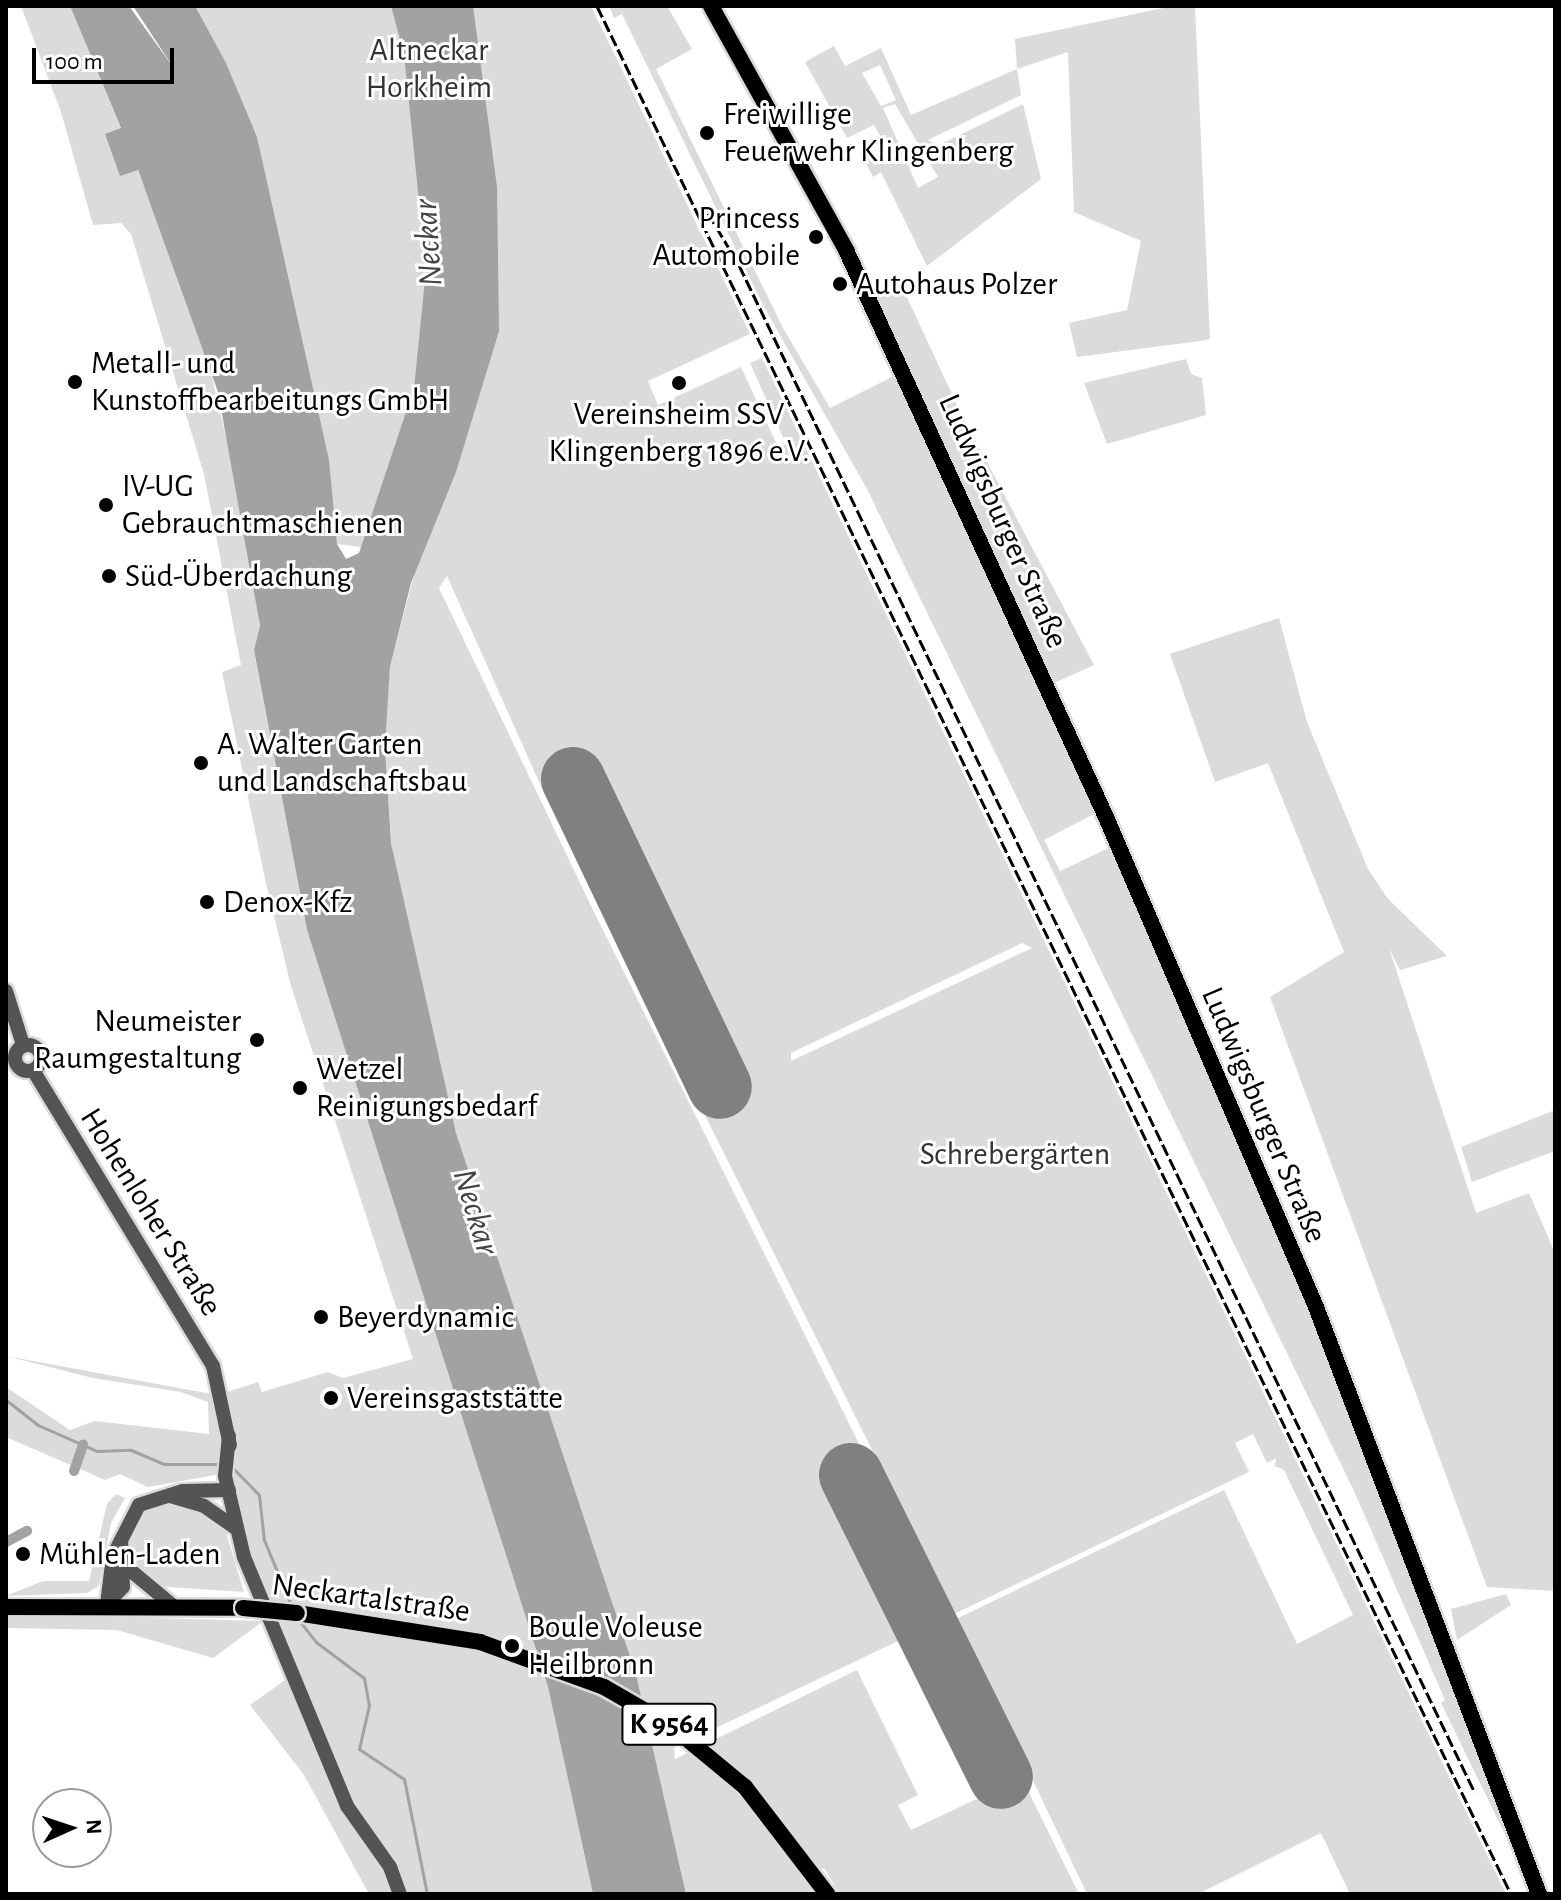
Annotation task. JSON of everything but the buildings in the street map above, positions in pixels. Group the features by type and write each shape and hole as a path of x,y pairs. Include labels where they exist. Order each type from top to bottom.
{"main road":[{"name":"Ludwigsburger Straße","path":"711,6 846,250 904,371 1275,1209 1539,1894"},
{"name":"Neckartalstraße","path":"6,1607 172,1605 320,1615 455,1637 576,1673 670,1725 745,1787 827,1894"}],"street":[{"name":"Hohenloher Straße","path":"6,991 23,1045 41,1053 33,1070 221,1384 229,1436 230,1486"},
{"path":"107,1604 120,1535 139,1505 165,1495 230,1486"},
{"path":"193,1502 230,1486"},
{"path":"230,1486 235,1528 347,1806 390,1867 400,1894"},
{"path":"165,1495 193,1502 235,1528"},
{"path":"107,1604 121,1592 123,1564 120,1535"},
{"path":"123,1564 140,1584 172,1605"}],"green space":[{"path":"21,6 70,6 121,129 120,175 137,169 204,343 233,467 260,627 254,651 307,930 548,1687 593,1894 369,1894 304,1775 250,1705 288,1678 262,1622 213,1658 117,1630 6,1628 6,1616 30,1615 262,1621 223,1505 221,1474 148,1487 120,1474 105,1480 6,1437 6,1387 70,1430 95,1421 209,1434 208,1402 181,1392 93,1378 6,1356 217,1395 258,1382 262,1392 328,1372 343,1378 413,1359 291,986 265,879 222,672 241,665 204,474 131,234 121,223 93,225 61,112"},
{"path":"195,6 591,6 750,334 648,381 658,405 741,367 778,447 786,444 750,363 762,358 1506,1894 1350,1894 1321,1833 1198,1894 1087,1894 956,1619 1224,1490 1297,1644 1353,1615 1284,1470 1275,1466 1276,1458 1267,1463 1253,1434 1235,1443 1249,1472 954,1614 543,791 447,576 439,588 594,912 946,1618 674,1748 675,1759 857,1670 918,1795 898,1805 911,1830 987,1794 915,1641 948,1629 1079,1894 840,1894 824,1868 805,1878 812,1894 686,1894 636,1674 456,1133 417,970 391,843 385,748 390,667 414,575 361,547 337,544 257,137","holes":["1022,943 1032,948 791,1061 791,1053"]},
{"path":"609,6 667,6 692,49 656,69 783,328 830,408 898,374 1098,812 1044,840 1060,871 1113,846 1301,1284 1534,1894 1441,1703 1445,1700 1354,1491 867,489 763,305 622,14 614,18"},
{"path":"1173,6 1195,6 1210,339 1077,357 1069,323 1127,310 1141,241 1074,212 1068,52 1017,69 1015,39"},
{"path":"834,46 845,66 881,48 911,115 1017,69 1021,95 928,140 939,145 1023,104 1041,179 927,266 881,172 873,177 864,160 888,150 874,125 847,138 805,62","holes":["880,65 896,100 881,106 862,73","895,104 938,177 918,188 883,108"]},
{"path":"898,278 958,407 1094,665 1054,683 875,288"},
{"path":"1186,359 1191,374 1202,378 1206,415 1107,444 1084,383"},
{"path":"1279,618 1307,722 1368,869 1388,899 1447,956 1400,970 1389,948 1476,1213 1529,1193 1555,1253 1555,1591 1487,1587 1270,997 1344,952 1268,763 1215,782 1170,654"},
{"path":"1555,1110 1555,1151 1472,1182 1461,1147"},
{"path":"116,1494 125,1498 111,1523 99,1586 87,1593 6,1596 43,1581 89,1581 107,1504"},
{"path":"169,1501 223,1522 244,1592 154,1586 128,1561 126,1531 140,1509"},
{"path":"1506,1594 1511,1605 1457,1640 1451,1609"}],"water":[{"name":"Neckar","path":"70,6 129,6 173,67 133,6 195,6 226,63 257,137 329,460 337,544 346,559 359,553 414,388 426,270 404,54 391,6 473,6 497,187 499,331 456,472 411,583 390,667 385,748 391,843 456,1133 636,1674 686,1894 593,1894 548,1687 307,930 254,650 260,626 218,392 138,170 120,176 105,134 121,128"}],"waterway":[{"path":"6,1400 38,1425 97,1451 131,1450 164,1464 221,1464"},
{"path":"74,1471 83,1445"},
{"path":"232,1467 259,1495 264,1540 291,1605"},
{"path":"6,1542 27,1531"},
{"path":"298,1619 316,1642 364,1678 369,1705 359,1749 404,1779 427,1894"}],"runway":[{"path":"573,779 720,1087"},
{"path":"851,1475 1001,1777"}],"railway":[{"path":"597,6 1511,1894"},
{"path":"708,213 739,265 1475,1793"}],"place":[{"name":"Freiwillige Feuerwehr Klingenberg","path":"707,133"},
{"name":"Princess Automobile","path":"816,237"},
{"name":"Autohaus Polzer","path":"840,284"},
{"name":"Metall- und Kunstoffbearbeitungs GmbH","path":"75,382"},
{"name":"Vereinsheim SSV Klingenberg 1896 e.V.","path":"679,383"},
{"name":"IV-UG Gebrauchtmaschienen","path":"106,505"},
{"name":"Süd-Überdachung","path":"109,576"},
{"name":"A. Walter Garten und Landschaftsbau","path":"201,763"},
{"name":"Denox-Kfz","path":"207,902"},
{"name":"Neumeister Raumgestaltung","path":"257,1040"},
{"name":"Wetzel Reinigungsbedarf","path":"300,1088"},
{"name":"Beyerdynamic","path":"321,1317"},
{"name":"Vereinsgaststätte","path":"331,1398"},
{"name":"Mühlen-Laden","path":"23,1554"},
{"name":"Boule Voleuse Heilbronn","path":"512,1646"}],"park label":[{"name":"Altneckar Horkheim","path":"429,70"},
{"name":"Schrebergärten","path":"1015,1154"}]}
